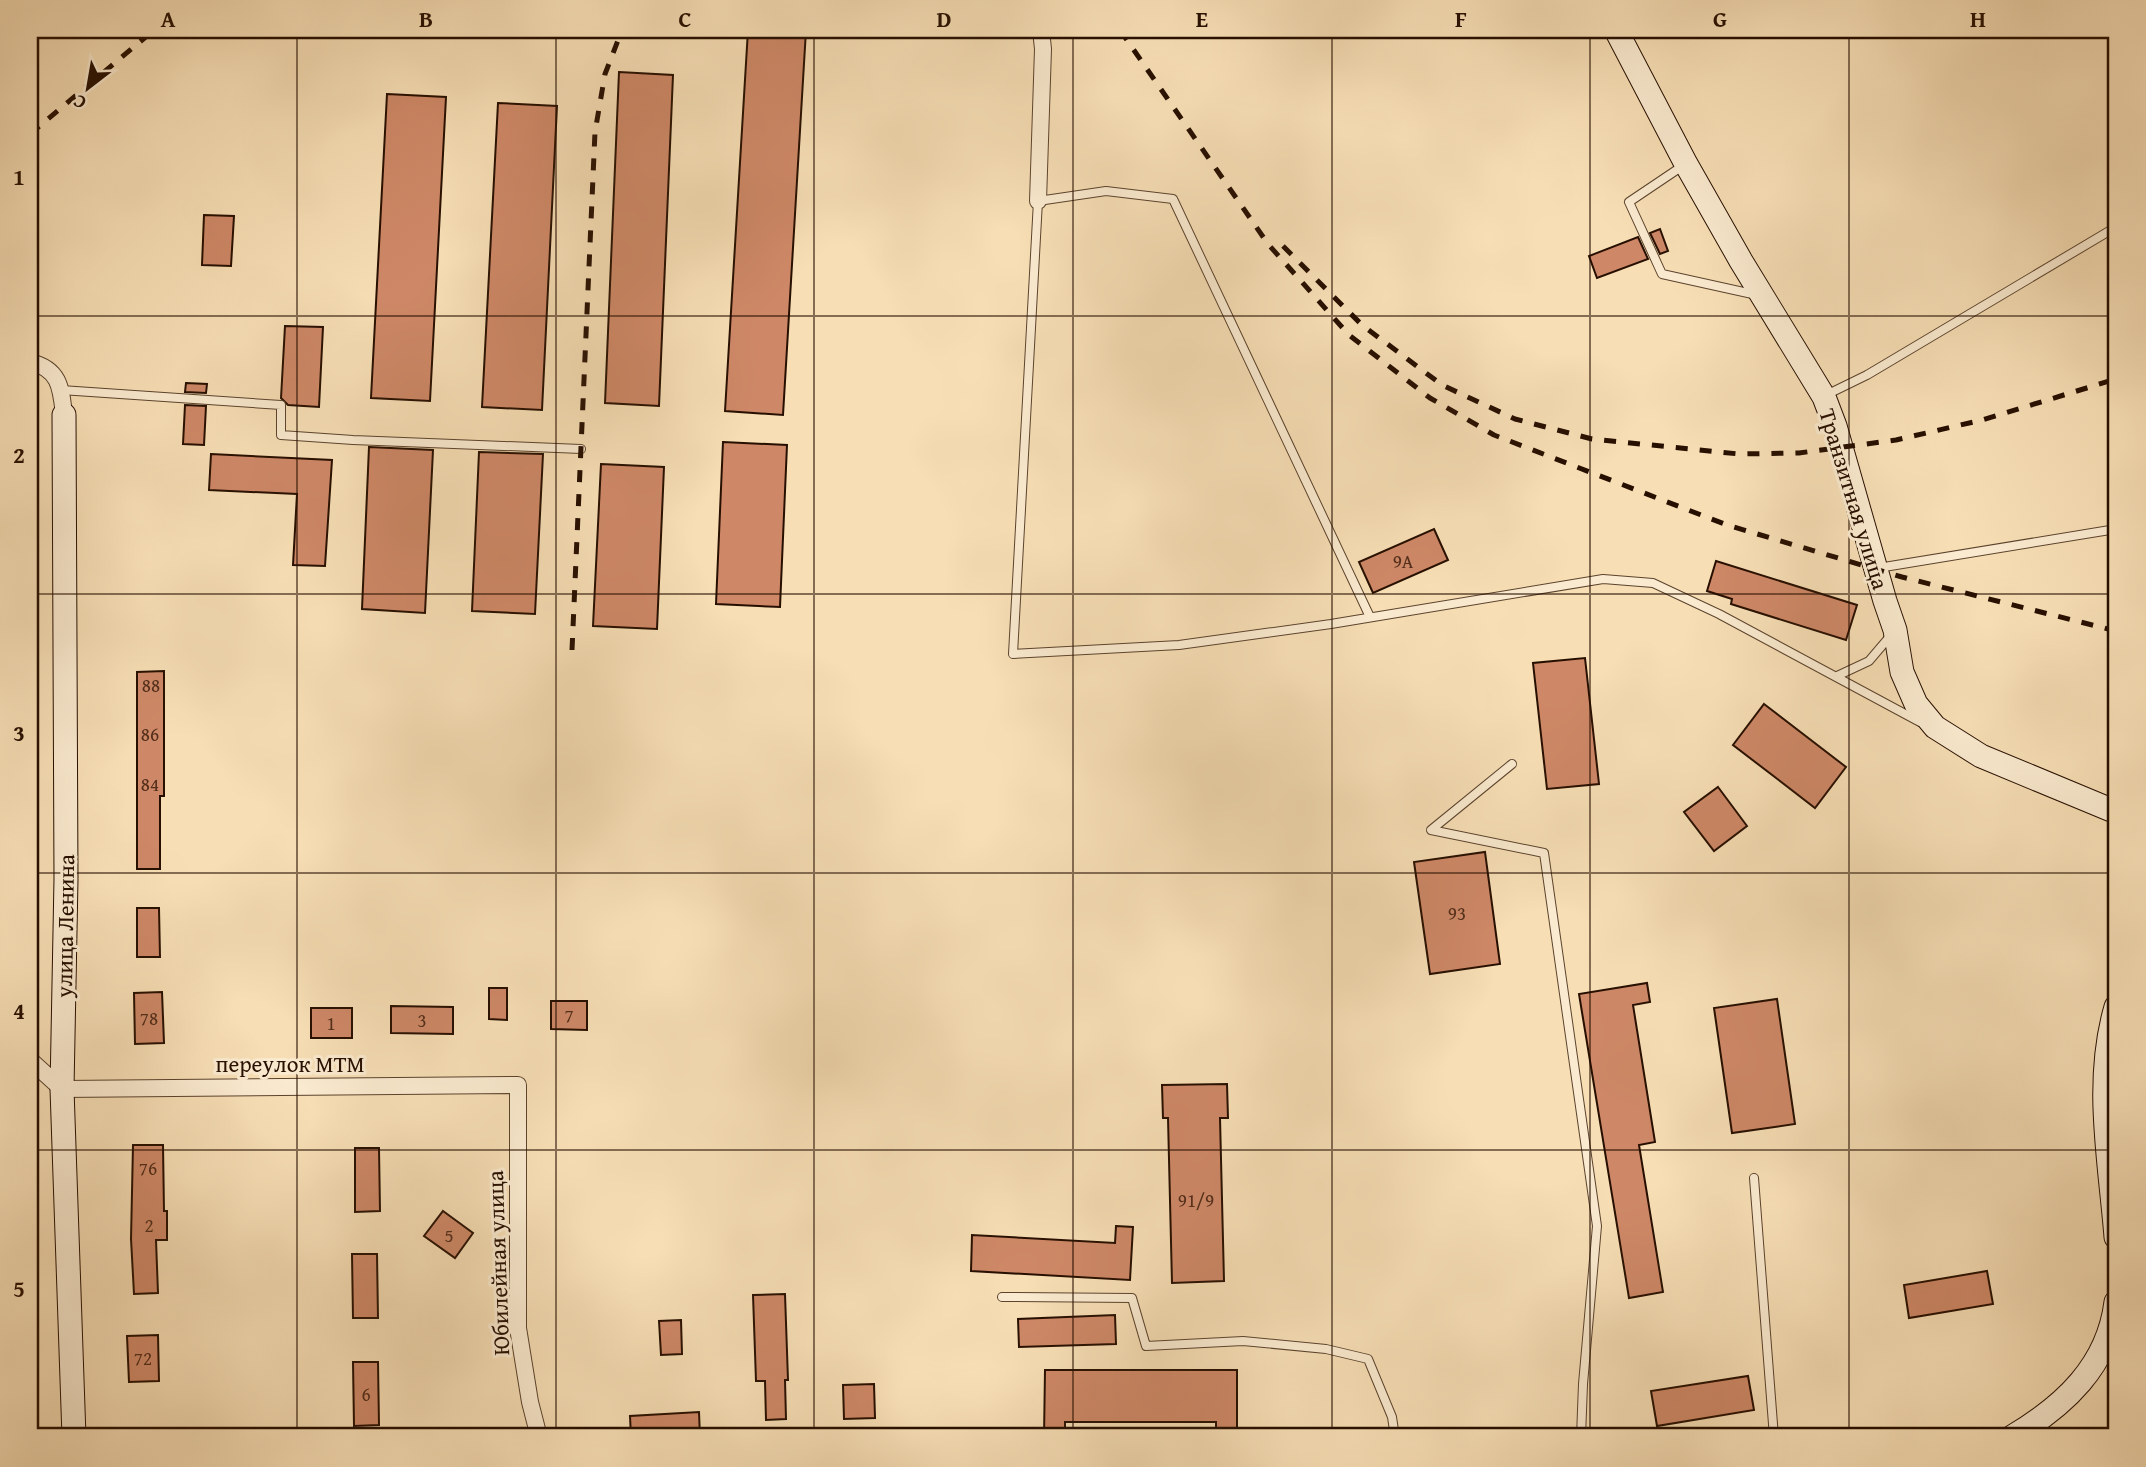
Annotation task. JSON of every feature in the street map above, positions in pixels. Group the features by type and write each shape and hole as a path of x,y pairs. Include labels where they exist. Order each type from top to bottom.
{"street":[{"path":"1038,201 1043,49 1041,30"},
{"name":"Транзитная улица","path":"1616,30 1686,164 1741,261 1824,397 1895,630 1902,672 1916,704 1935,727 1956,742 1991,760 2116,812"},
{"path":"30,362 40,364 55,375 61,390 64,415"},
{"name":"улица Ленина","path":"64,415 66,879 62,1089 74,1437"},
{"path":"2116,1007 2109,1030 2103,1097 2113,1165 2116,1237"},
{"path":"30,1060 62,1089"},
{"name":"переулок МТМ","path":"62,1089 518,1085"},
{"name":"Юбилейная улица","path":"518,1085 518,1328 530,1402 539,1437"},
{"path":"2012,1437 2041,1419 2068,1397 2092,1369 2114,1319 2116,1302"}],"lane":[{"path":"1686,164 1629,202 1662,274 1764,297"},
{"path":"1370,617 1173,199 1106,191 1038,201 1013,654 1179,645 1370,617 1603,579 1653,583 1719,614 1956,742"},
{"path":"1824,397 1867,375 2116,227"},
{"path":"61,390 281,405 281,435 581,449"},
{"path":"1875,569 2116,529"},
{"path":"1837,676 1869,661 1895,630"},
{"path":"1512,764 1431,830 1544,853 1597,1226 1581,1437"},
{"path":"1754,1178 1774,1437"},
{"path":"1002,1297 1132,1298 1146,1346 1242,1341 1326,1349 1368,1359 1392,1417 1395,1437"}],"building":[{"path":"748,30 806,30 783,415 725,411"},
{"path":"619,72 673,75 659,406 605,403"},
{"path":"387,94 446,97 430,401 371,398"},
{"path":"498,103 557,106 542,410 482,407"},
{"path":"204,215 234,216 231,266 202,265"},
{"path":"1660,229 1668,251 1660,254 1650,233"},
{"path":"1638,237 1648,259 1597,278 1589,256"},
{"path":"285,326 323,327 319,407 288,405 281,398"},
{"path":"186,383 207,384 206,393 185,392"},
{"path":"185,405 206,406 204,445 183,444"},
{"path":"723,442 787,445 780,607 716,604"},
{"path":"369,447 433,450 425,613 362,609"},
{"path":"479,452 543,454 535,614 472,611"},
{"path":"211,454 332,460 325,566 293,565 297,494 209,490"},
{"path":"601,464 664,467 657,629 593,626"},
{"path":"1434,529 1448,560 1373,593 1359,562"},
{"path":"1716,561 1857,605 1846,640 1731,604 1732,599 1707,591"},
{"path":"1585,658 1599,784 1547,789 1533,663"},
{"path":"164,671 164,796 160,796 160,869 137,869 137,672"},
{"path":"1764,704 1846,767 1815,808 1733,745"},
{"path":"1718,787 1747,826 1714,851 1684,812"},
{"path":"1485,852 1500,964 1430,974 1414,862"},
{"path":"137,908 159,908 160,957 137,957"},
{"path":"1647,983 1650,1002 1633,1005 1655,1142 1639,1145 1663,1292 1629,1298 1579,994"},
{"path":"489,988 507,988 507,1020 489,1019"},
{"path":"162,992 164,1043 135,1044 134,993"},
{"path":"1777,999 1795,1124 1732,1133 1714,1008"},
{"path":"551,1001 587,1001 587,1030 551,1029"},
{"path":"391,1006 453,1007 453,1034 391,1033"},
{"path":"311,1008 352,1008 352,1038 311,1038"},
{"path":"1227,1084 1228,1118 1220,1118 1224,1281 1172,1283 1168,1118 1163,1118 1162,1085"},
{"path":"133,1145 163,1145 167,1240 156,1240 158,1293 134,1294 131,1239"},
{"path":"355,1148 379,1148 380,1211 355,1212"},
{"path":"443,1211 473,1233 455,1258 424,1236"},
{"path":"1116,1226 1133,1227 1130,1280 971,1271 972,1235 1115,1243"},
{"path":"352,1254 377,1254 378,1318 353,1318"},
{"path":"1987,1271 1993,1304 1909,1318 1904,1285"},
{"path":"785,1294 788,1380 785,1380 786,1419 766,1420 765,1381 756,1381 753,1295"},
{"path":"1115,1315 1116,1344 1019,1347 1018,1319"},
{"path":"681,1320 682,1354 661,1355 659,1321"},
{"path":"158,1335 159,1381 129,1382 127,1336"},
{"path":"353,1362 378,1362 379,1425 354,1426"},
{"path":"1045,1370 1237,1370 1237,1429 1216,1429 1216,1422 1065,1422 1065,1437 1044,1437"},
{"path":"1748,1376 1754,1410 1657,1426 1651,1391"},
{"path":"874,1384 875,1418 844,1419 843,1385"},
{"path":"699,1412 700,1437 631,1437 630,1416"}],"railway":[{"path":"30,134 154,30"},
{"path":"572,650 595,132 605,74 622,30"},
{"path":"1120,30 1268,244 1349,335 1430,398 1494,435 1727,525 1902,577 2116,631"},
{"path":"1283,246 1362,325 1442,385 1515,419 1592,439 1739,454 1799,453 1896,440 1982,420 2116,379"}]}
